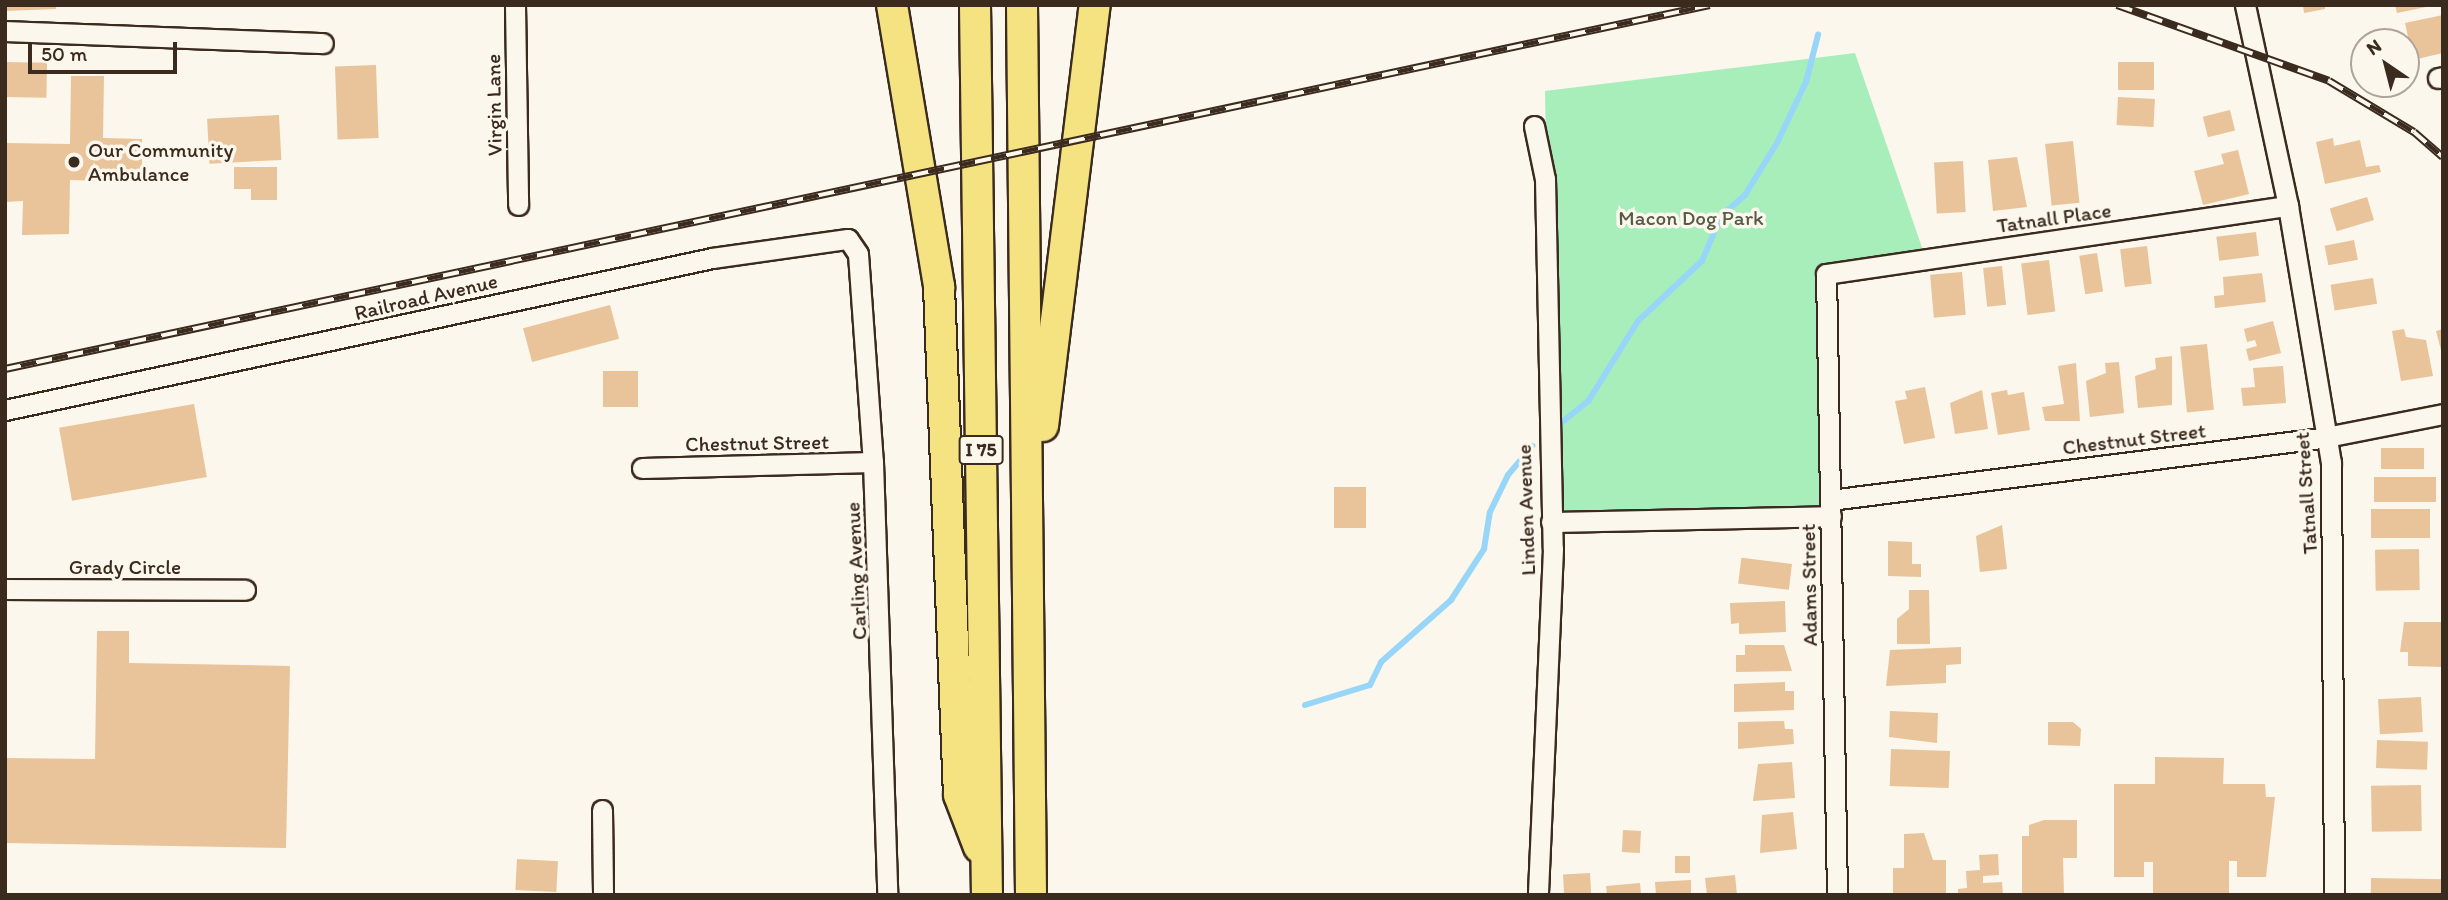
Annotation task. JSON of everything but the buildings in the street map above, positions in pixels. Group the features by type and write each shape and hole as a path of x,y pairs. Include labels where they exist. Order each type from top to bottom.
{"highway":[{"path":"892,5 939,287 959,795 987,881"},
{"name":"I 75","path":"975,5 987,881"},
{"name":"I 75","path":"1022,5 1030,509 1031,895"},
{"path":"1030,509 1095,5"}],"street":[{"name":"Virgin Lane","path":"515,5 518,205"},
{"name":"Tatnall Street","path":"2245,5 2288,206 2326,437 2334,895"},
{"path":"5,31 323,43"},
{"name":"Linden Avenue","path":"1534,125 1545,179 1551,522 1538,895"},
{"name":"Tatnall Place","path":"1826,274 2288,206"},
{"name":"Railroad Avenue","path":"5,410 712,258 848,239 856,245"},
{"name":"Carling Avenue","path":"856,245 873,462 887,895"},
{"name":"Adams Street","path":"1826,274 1837,895"},
{"name":"Chestnut Street","path":"1551,522 1830,508 2326,437 2443,414"},
{"name":"Chestnut Street","path":"642,468 873,462"},
{"name":"Grady Circle","path":"5,589 245,590"},
{"path":"602,810 603,895"}],"green space":[{"name":"Macon Dog Park","path":"1855,53 1927,262 1824,275 1832,516 1553,521 1545,91"}],"waterway":[{"path":"1561,423 1589,400 1638,321 1702,261 1721,216 1745,195 1777,143 1806,82 1818,35"},
{"path":"1305,705 1370,685 1381,662 1451,600 1484,549 1490,512 1508,475 1532,446"}],"railway":[{"path":"5,369 1710,5"},
{"path":"2117,5 2329,81 2414,132 2443,157"}],"place":[{"name":"Our Community Ambulance","path":"74,162"}]}
